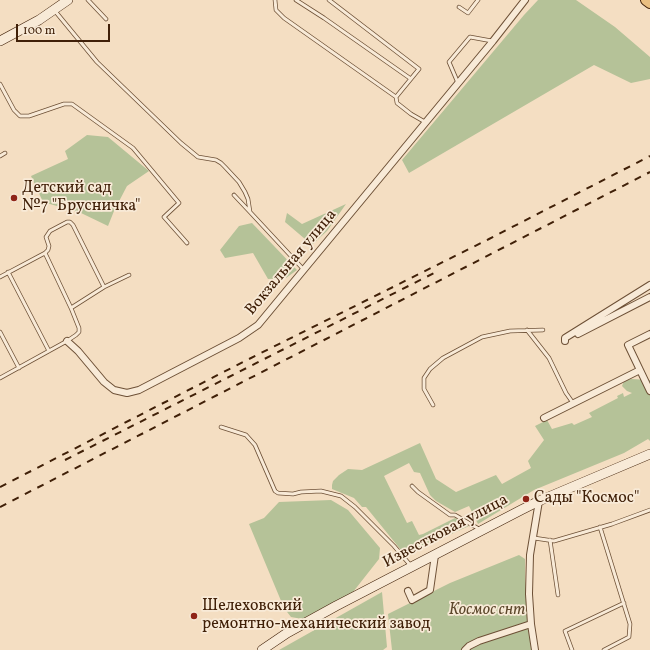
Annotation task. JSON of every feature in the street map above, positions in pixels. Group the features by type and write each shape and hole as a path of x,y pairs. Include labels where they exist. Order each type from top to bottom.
{"main road":[{"path":"0,41 54,10 68,0"},
{"path":"646,0 650,3"},
{"name":"Известковая улица","path":"262,650 288,633 539,501 650,454"}],"street":[{"name":"Вокзальная улица","path":"67,341 78,351 104,382 114,390 127,394 139,390 239,338 258,325 458,84 525,0"},
{"path":"643,289 649,300 565,341 565,338 643,289 650,285"},
{"path":"650,334 628,345 650,391"},
{"path":"544,418 640,370"},
{"path":"535,650 531,624 529,594 530,555 539,501"},
{"path":"408,592 412,600 430,590 435,555"},
{"path":"465,650 469,646 479,641 531,624"}],"lane":[{"path":"88,0 106,19"},
{"path":"275,0 276,10 284,18 396,97 397,103 411,114 426,122"},
{"path":"296,0 411,79"},
{"path":"329,0 419,69 396,97"},
{"path":"459,7 468,13 478,0"},
{"path":"54,10 97,62 181,143 198,157 216,160 221,162 226,167 239,182 245,192 250,212"},
{"path":"458,84 448,62 470,37 493,41"},
{"path":"0,84 14,110 20,116 29,116 64,104 72,104 133,148 179,203 164,217 187,243"},
{"path":"0,156 5,153"},
{"path":"234,195 304,270"},
{"path":"0,277 45,253 48,250 46,236 48,233 67,222 70,222 74,225 104,287"},
{"path":"0,378 50,351 79,332 79,328 71,308 45,253"},
{"path":"8,272 50,351"},
{"path":"71,308 104,287 129,275"},
{"path":"527,330 549,358 573,403"},
{"path":"433,405 424,389 424,378 430,369 443,358 482,337 510,331 543,330"},
{"path":"0,332 18,368"},
{"path":"221,427 246,435 255,445 275,491 278,493 293,494 321,491 341,496 355,507 394,546 412,567"},
{"path":"412,486 450,515 456,515 482,531"},
{"path":"534,538 554,540 600,527 650,510"},
{"path":"600,527 630,624 629,637 604,650"},
{"path":"550,540 558,595"},
{"path":"572,650 565,631 624,602"}],"green space":[{"path":"538,0 576,0 615,27 650,57 650,79 631,83 594,65 409,173 402,160"},
{"path":"87,135 108,137 149,171 127,186 108,226 81,213 43,202 31,176 68,159 65,151"},
{"path":"346,204 327,231 312,245 285,222 287,213 302,224"},
{"path":"252,223 297,270 286,278 268,279 253,253 225,258 220,250 239,226"},
{"path":"631,379 650,380 650,441 648,439 624,453 534,490 478,524 469,506 455,512 436,501 430,495 420,473 414,472 409,463 384,476 407,523 412,521 419,535 455,518 469,526 405,555 366,507 362,507 354,498 332,489 333,481 348,469 362,470 420,443 436,479 456,492 496,475 502,484 531,468 528,461 544,440 535,426 547,420 552,429 572,423 574,425 592,417 589,413 618,398 617,396 623,393 624,397 632,393 627,391 622,386 624,381"},
{"path":"331,500 348,510 380,548 379,559 353,592 302,619 291,617 284,608 249,524 264,518 279,502"},
{"name":"Космос снт","path":"519,555 525,559 525,579 531,650 392,650 388,614 450,583"},
{"path":"382,592 387,647 383,650 279,650"}],"railway":[{"path":"0,487 650,156"},
{"path":"0,507 650,172"},
{"path":"65,460 438,271"}],"place":[{"name":"Детский сад №7 \"Брусничка\"","path":"14,198"},
{"name":"Сады \"Космос\"","path":"526,499"},
{"name":"Шелеховский ремонтно-механический завод","path":"194,616"}]}
